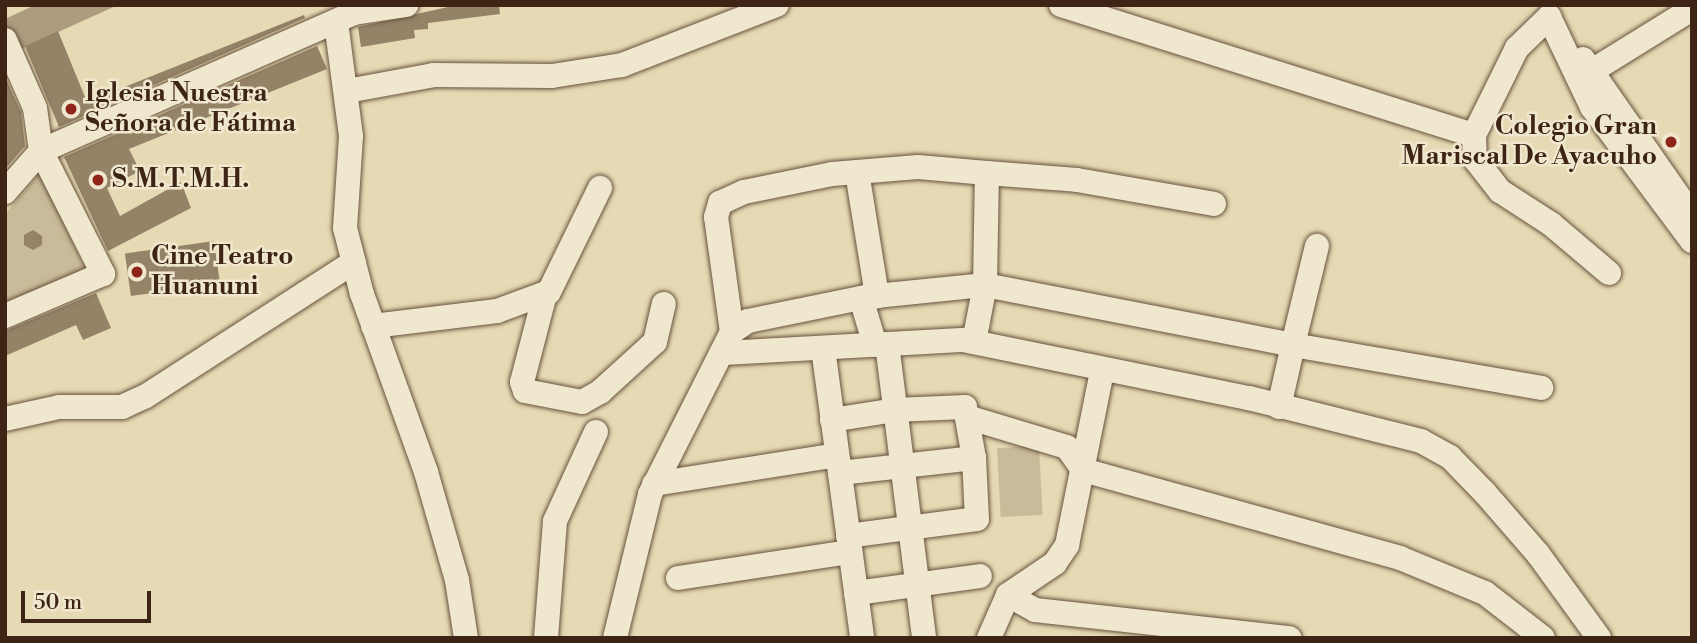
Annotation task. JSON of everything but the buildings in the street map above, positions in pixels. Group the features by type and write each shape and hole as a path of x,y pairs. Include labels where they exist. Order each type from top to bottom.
{"street":[{"path":"5,192 41,151 354,13 406,5"},
{"path":"347,91 434,75 552,76 622,65 777,5"},
{"path":"1062,5 1474,135"},
{"path":"1585,74 1692,9"},
{"path":"1609,273 1551,224 1500,191 1475,159 1474,135 1517,48 1543,11 1585,74 1692,215"},
{"path":"336,22 351,136 345,228 373,326 426,472 457,580 466,638"},
{"path":"5,316 103,274 41,151 35,108 11,51"},
{"path":"1585,74 1600,117 1692,241"},
{"path":"727,343 716,218 720,204 744,192 857,172 918,167 1077,180 1214,204"},
{"path":"857,172 869,297 895,410 925,638"},
{"path":"974,342 985,285 987,173"},
{"path":"600,188 558,279 545,294 522,382 525,391 582,402 600,393 655,342 664,304"},
{"path":"1279,407 1318,246"},
{"path":"5,419 29,410 122,407 134,402 354,262"},
{"path":"615,638 654,484 727,343 748,321 869,297 985,285 1293,345 1541,388"},
{"path":"373,326 498,311 545,294"},
{"path":"727,343 823,348 974,342 1279,407 1420,441 1450,457 1538,554 1599,638"},
{"path":"823,348 862,638"},
{"path":"989,638 1008,595 1055,563 1067,545 1101,371"},
{"path":"678,578 849,544 910,528 978,519 974,458 965,407 895,410 832,420"},
{"path":"967,417 1067,447 1083,470 1399,558 1486,593 1543,638"},
{"path":"546,638 555,521 596,432"},
{"path":"654,484 838,464 902,467 974,458"},
{"path":"856,593 980,576"},
{"path":"1008,595 1035,610 1289,638"}],"shaded area":[{"path":"35,5 118,5 5,56 5,19"},
{"path":"41,173 87,274 5,309 5,214"},
{"path":"1039,446 1043,515 1001,517 997,448"}],"place":[{"name":"Iglesia Nuestra Señora de Fátima","path":"71,109"},
{"name":"Colegio Gran Mariscal De Ayacuho","path":"1671,142"},
{"name":"S.M.T.M.H.","path":"98,180"},
{"name":"Cine Teatro Huanuni","path":"137,272"}]}
